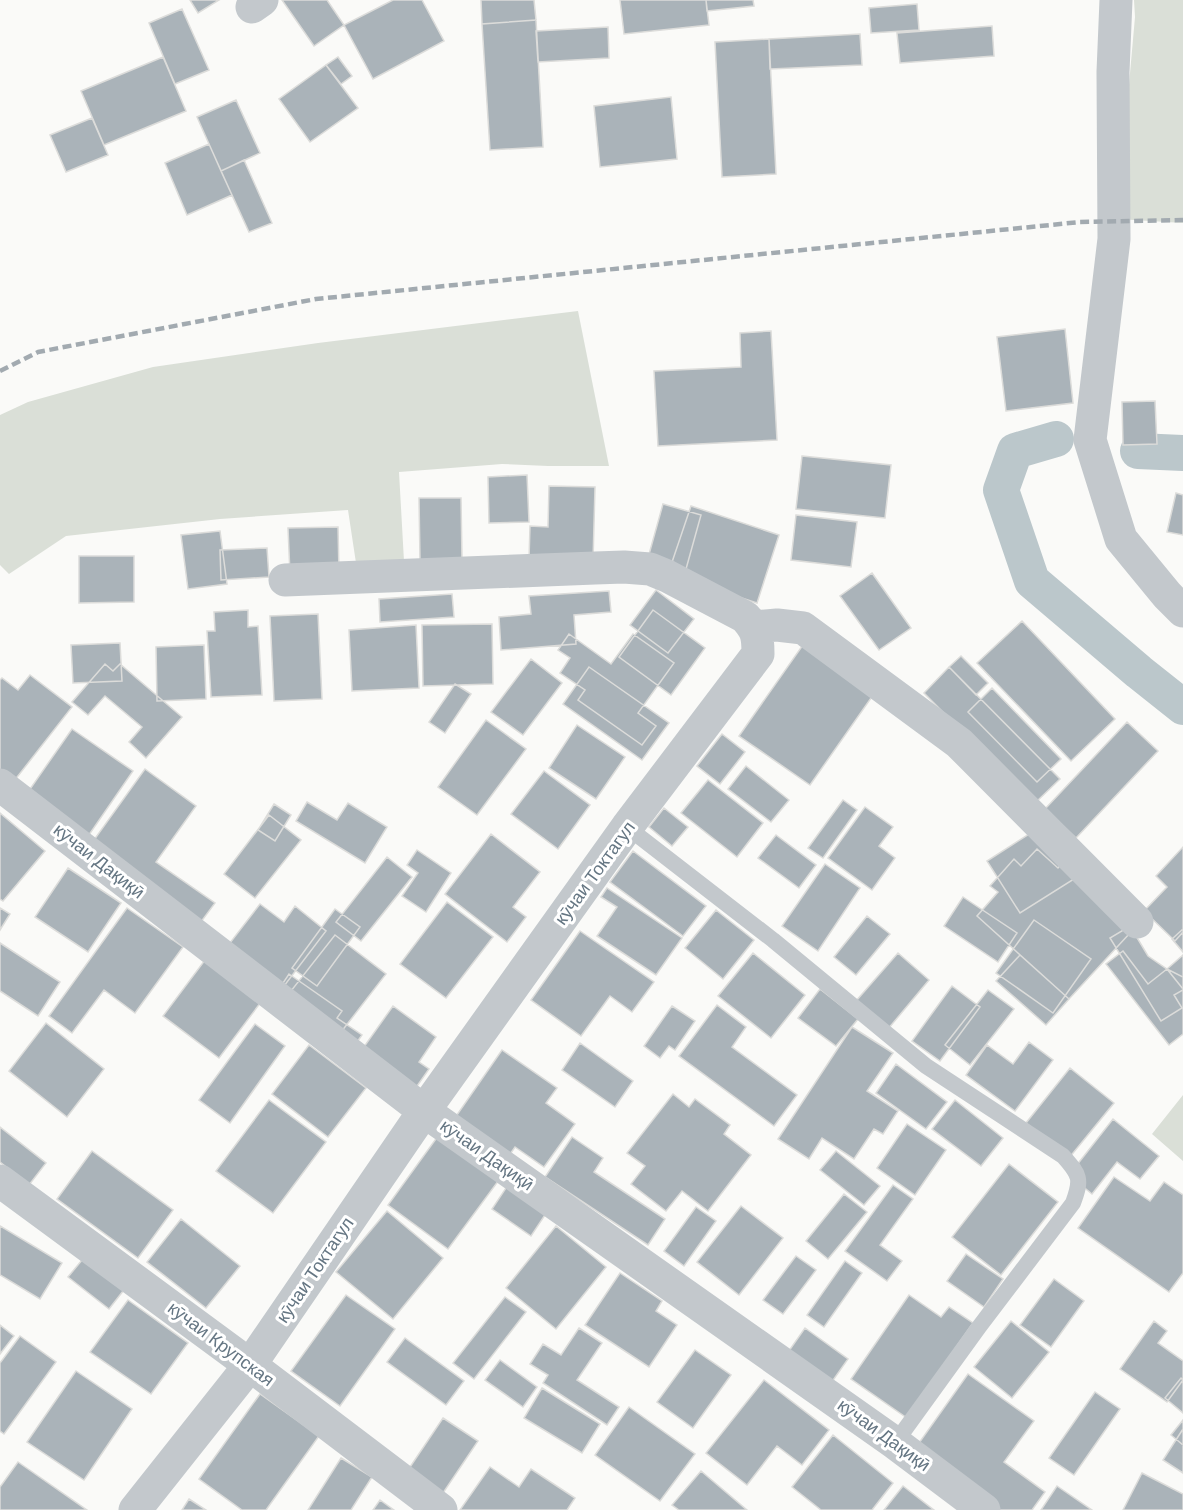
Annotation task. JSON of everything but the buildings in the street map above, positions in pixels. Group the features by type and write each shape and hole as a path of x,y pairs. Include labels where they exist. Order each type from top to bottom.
{"street":[{"path":"1116,0 1113,72 1114,239 1090,440 1121,539 1183,611"},
{"path":"285,580 624,567 650,569 745,617 754,627 777,625 803,628 959,743 1137,922"},
{"name":"кӯчаи Токтагул","path":"135,1510 250,1365 424,1111 627,826 758,654 758,639 754,627"},
{"name":"кӯчаи Дақиқӣ","path":"0,785 424,1111 895,1443 984,1510"},
{"name":"кӯчаи Крупская","path":"0,1181 250,1365 441,1510"}],"lane":[{"path":"627,826 773,940 926,1066 1063,1156 1076,1170 1079,1186 1073,1203 895,1443"}],"shaded area":[{"path":"1134,0 1183,0 1183,223 1117,219 1135,17"},
{"path":"578,311 609,466 502,464 399,472 404,561 356,563 348,510 220,519 66,536 9,574 0,565 0,415 28,402 153,367 318,343"},
{"path":"1183,1095 1183,1161 1152,1134"}],"waterway":[{"path":"1056,439 1015,451 1001,490 1032,581 1183,707"},
{"path":"1138,451 1183,453"}],"railway":[{"path":"0,371 38,352 316,299 1080,222 1183,220"}]}
